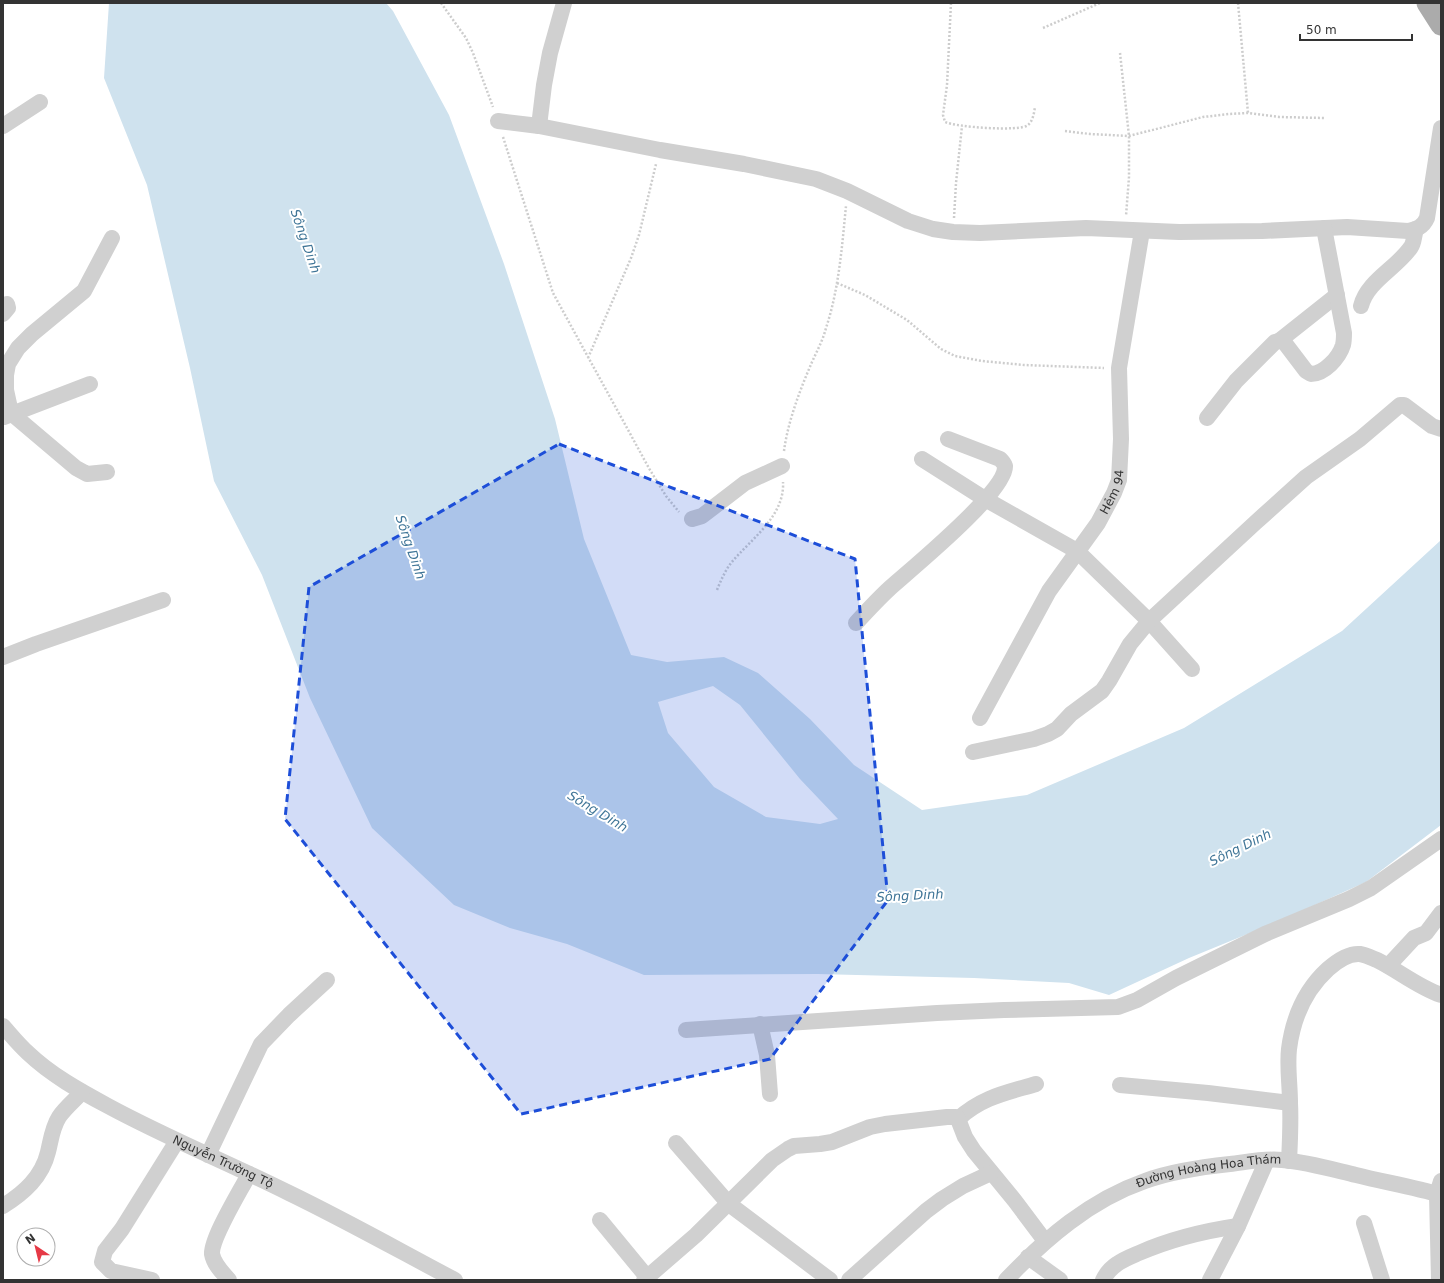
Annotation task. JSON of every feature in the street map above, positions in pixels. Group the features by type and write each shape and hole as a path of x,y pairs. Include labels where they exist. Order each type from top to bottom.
{"main road":[{"path":"1427,3 1441,25"}],"street":[{"path":"539,126 550,53 564,3"},
{"path":"3,126 40,102"},
{"path":"498,121 539,126 660,150 744,164 816,179 847,191 908,221 933,229 953,232 980,233 1086,228 1142,231 1262,231 1347,227 1408,231 1421,227 1427,218 1441,128"},
{"path":"1279,341 1284,342 1308,373 1311,374 1317,373 1326,367 1338,356 1343,345 1344,340 1337,296 1324,228"},
{"path":"1361,306 1363,298 1369,289 1400,260 1412,246 1416,229"},
{"name":"Hẻm 94","path":"980,718 1049,591 1098,523 1110,503 1119,480 1121,439 1120,368 1142,231"},
{"path":"7,415 6,375 8,364 18,348 32,334 84,291 112,238"},
{"path":"1207,418 1240,377 1270,346 1279,341 1337,296"},
{"path":"7,415 90,384"},
{"path":"973,752 1034,740 1057,729 1071,714 1102,691 1130,644 1149,621 1306,477 1360,440 1400,405 1404,404 1432,426 1441,430"},
{"path":"7,415 76,468 87,474 107,472"},
{"path":"856,623 889,589 928,555 986,499 1002,476 1005,468 1003,462 948,439"},
{"path":"922,459 986,499 1077,551 1149,621 1192,669"},
{"path":"692,519 702,516 745,483 782,466"},
{"path":"3,657 163,600"},
{"path":"686,1030 760,1024 982,1011 1118,1007 1137,1000 1176,978 1265,934 1360,893 1394,873 1441,839"},
{"path":"1388,966 1414,938 1426,933 1441,913"},
{"path":"1289,1161 1289,1048 1301,1003 1307,993 1326,971 1339,960 1352,954 1360,954 1388,966 1441,995"},
{"path":"208,1155 261,1044 289,1015 327,980"},
{"path":"760,1024 767,1055 770,1094"},
{"name":"Nguyễn Trường Tộ","path":"3,1026 27,1053 54,1074 82,1092 177,1141 350,1223 455,1280"},
{"path":"958,1119 970,1108 985,1100 1036,1084"},
{"path":"1120,1085 1208,1092 1290,1103"},
{"path":"3,1206 24,1192 38,1176 47,1154 51,1134 59,1117 82,1092"},
{"path":"600,1220 645,1279 696,1235 772,1160 788,1149 794,1146 832,1142 870,1127 885,1124 956,1117 969,1144 1045,1241"},
{"path":"152,1280 111,1270 102,1262 105,1251 122,1229 177,1141"},
{"path":"676,1143 729,1204 830,1280"},
{"path":"1210,1280 1238,1226 1267,1160"},
{"name":"Đường Hoàng Hoa Thám","path":"1006,1280 1045,1241 1103,1200 1123,1189 1145,1180 1199,1167 1267,1160 1289,1161 1312,1164 1440,1190"},
{"path":"849,1280 926,1211 963,1186 991,1173"},
{"path":"230,1280 218,1267 214,1260 212,1254 213,1246 219,1231 249,1174"},
{"path":"1439,1280 1440,1190"},
{"path":"1364,1223 1382,1280"},
{"path":"1103,1280 1107,1273 1116,1264 1159,1244 1238,1226"},
{"path":"1028,1257 1060,1280"}],"path":[{"path":"441,3 466,38 473,53 498,121 553,293 666,496 677,511 692,519"},
{"path":"951,3 947,85 943,115 945,122 962,126 1023,128 1030,124 1034,107"},
{"path":"1043,28 1100,3"},
{"path":"1238,3 1248,113"},
{"path":"1120,53 1129,136 1129,177 1125,230"},
{"path":"1066,131 1101,135 1129,136 1202,117 1248,113 1279,117 1325,118"},
{"path":"953,232 962,126"},
{"path":"588,358 631,258 639,235 660,150"},
{"path":"717,590 724,572 778,509 783,491 782,466 785,440 807,375 826,328 837,283 843,240 847,191"},
{"path":"837,283 865,295 907,320 941,349 955,356 982,361 1024,365 1120,368"}],"highlighted area":[{"path":"559,444 855,559 888,900 770,1059 521,1114 285,819 309,587"}],"water":[{"name":"Sông Dinh","path":"109,3 386,3 393,11 449,115 504,264 555,419 584,539 631,655 667,662 724,657 758,673 810,719 854,765 922,810 1027,795 1184,728 1342,631 1441,540 1441,825 1366,882 1277,922 1189,958 1109,995 1069,983 974,978 818,974 644,975 567,944 510,928 454,905 372,828 310,698 262,575 214,481 190,368 147,185 104,78","holes":["713,686 740,705 800,779 838,819 820,824 766,817 714,787 668,733 658,702"]}]}
